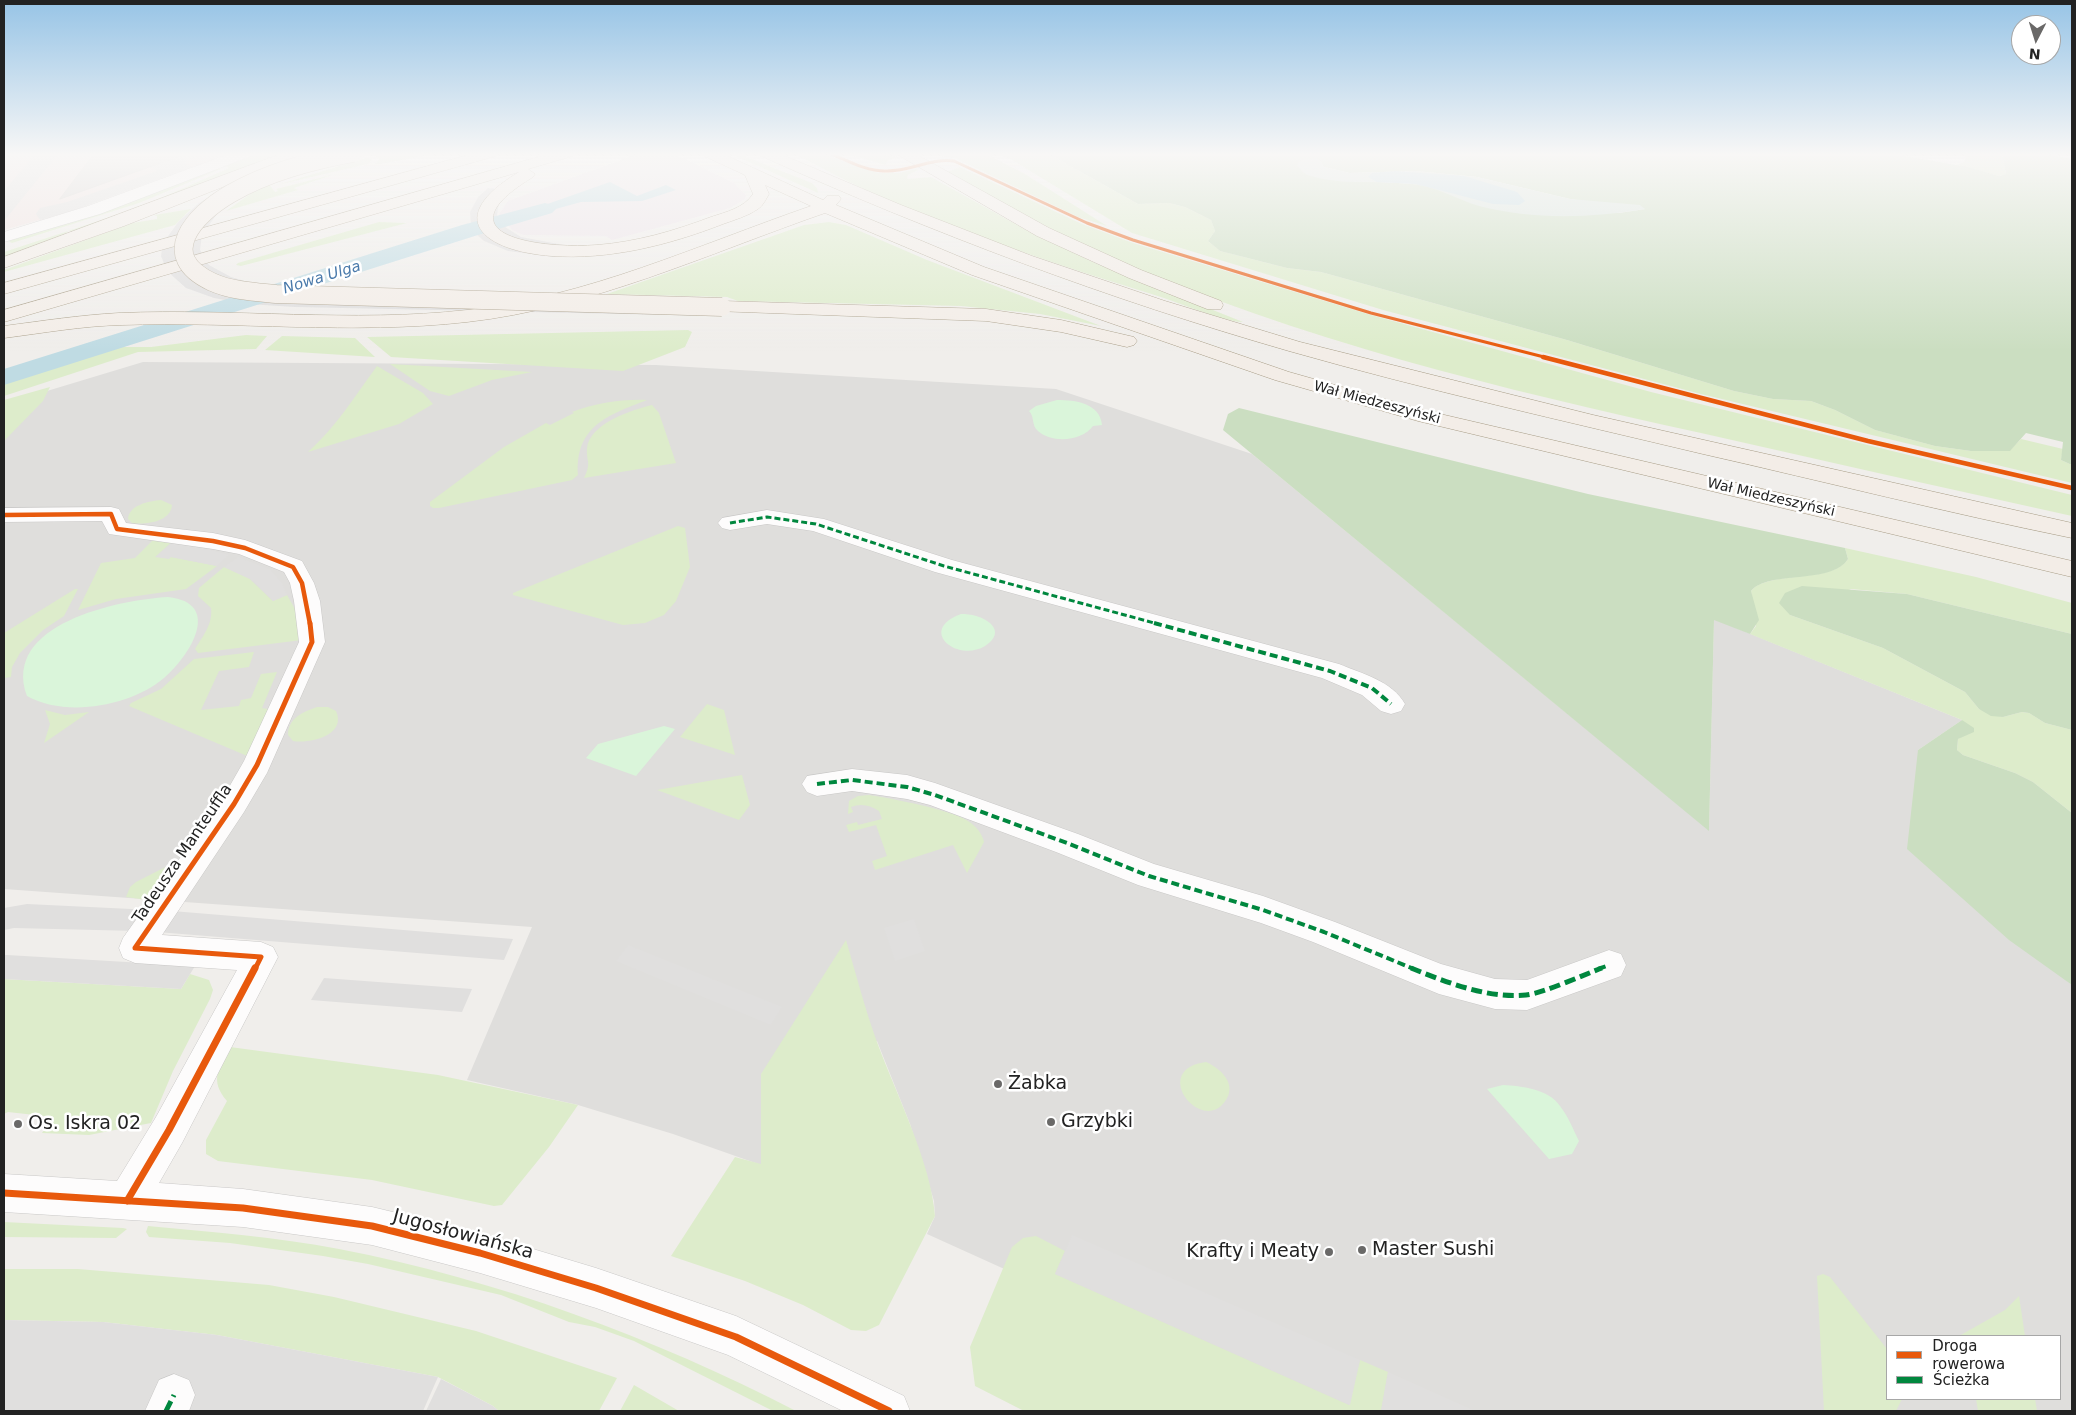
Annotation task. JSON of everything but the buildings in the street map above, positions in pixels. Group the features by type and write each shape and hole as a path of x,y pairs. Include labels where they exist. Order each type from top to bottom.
{"main road":[{"path":"4,263 126,219"},
{"path":"196,219 184,239 182,252 189,266 206,278 231,288 283,295 994,316 1061,326 1282,376"},
{"path":"4,278 217,219"},
{"path":"4,289 255,219"},
{"path":"4,304 302,219"},
{"path":"4,316 343,219"},
{"path":"485,219 487,226 495,235 511,243 560,251 625,246 668,236 721,219"},
{"path":"4,332 96,320 170,318 410,321 487,314 559,300 645,272 789,219"},
{"name":"Wał Miedzeszyński","path":"855,219 1020,287 1282,376 1418,415 2072,569"},
{"path":"918,219 954,234 1097,285 1260,337 1405,375 1650,435 2072,531"},
{"path":"1016,219 1126,270 1254,319 1358,353 1405,375"}],"street":[{"path":"4,237 64,219"},
{"name":"Tadeusza Manteuffla","path":"4,516 111,514 117,529 213,541 245,548 293,567 302,583 307,601 312,642 258,765 234,804 135,948 261,957 169,1130 128,1201"},
{"path":"730,523 767,517 816,524 944,566 1330,671 1372,688 1391,704"},
{"path":"817,784 852,780 907,787 935,795 1067,843 1149,876 1263,910 1324,932 1439,979 1495,994 1527,995 1609,965"},
{"name":"Jugosłowiańska","path":"4,1193 242,1208 305,1215 372,1226 480,1252 596,1288 736,1337 889,1411"}],"shaded area":[{"path":"4,219 43,219 4,230"},
{"path":"503,219 689,219 612,240 606,236 523,235 512,230"},
{"path":"143,362 656,365 1056,389 1252,454 1709,830 1714,619 1962,720 1918,750 2064,978 2072,985 2072,1411 1318,1411 927,1234 935,1216 934,1201 910,1124 877,1041 761,1074 761,1165 673,1134 578,1105 467,1080 532,927 4,889 4,404"},
{"path":"172,542 229,555 217,566 171,557 169,559 155,557"},
{"path":"238,557 271,570 282,583 287,595 273,601 250,579 224,567"},
{"path":"27,904 152,910 137,931 14,928 4,930 4,908"},
{"path":"172,911 513,939 504,960 157,932"},
{"path":"914,919 925,951 895,961 884,928"},
{"path":"628,945 782,1007 771,1025 616,961"},
{"path":"4,955 195,966 181,989 4,979"},
{"path":"324,978 472,989 462,1012 311,1000"},
{"path":"1072,1235 1360,1360 1350,1405 1055,1274"},
{"path":"4,1320 103,1322 217,1335 438,1377 423,1411 4,1411"},
{"path":"1388,1372 1475,1411 1381,1411"},
{"path":"441,1379 493,1406 499,1411 426,1411"}],"green space":[{"path":"80,219 88,219 12,243 8,241"},
{"path":"104,219 108,219 75,231 68,231 62,237 64,238 4,259 4,252"},
{"path":"157,219 181,219 175,225 4,272 4,270 132,223"},
{"path":"933,219 1007,219 1095,263 1243,322 1228,320 1205,313"},
{"path":"1033,219 1071,219 1133,243 1371,315 1651,392 2072,495 2072,516 1550,399 1401,360 1327,338 1181,287 1068,237"},
{"path":"1085,219 1096,219 1107,226"},
{"path":"1109,219 1209,219 1215,231 1208,241 1220,251 1287,268 1321,272 1567,340 1734,391 1773,399 1811,401 1835,410 1875,430 1935,446 1971,451 2009,451 2021,439 2063,449 2061,460 2072,465 2072,483 1701,394 1383,310 1132,233"},
{"path":"1209,219 2072,219 2072,465 2061,460 2063,442 2026,433 2010,451 1971,451 1935,446 1875,430 1835,410 1811,401 1773,399 1734,391 1567,340 1321,272 1287,268 1220,251 1208,241 1215,231"},
{"path":"379,222 407,223 241,266 236,265 238,263"},
{"path":"829,222 846,225 927,260 1101,326 1040,314 961,306 738,301 727,297 607,294 804,225"},
{"path":"688,330 692,332 685,347 623,371 391,357 367,337"},
{"path":"246,335 267,336 256,349 138,352 4,396 4,381 114,347 151,347"},
{"path":"282,336 355,338 375,357 265,350"},
{"path":"390,364 532,372 492,380 449,396 430,391"},
{"path":"377,366 423,393 433,404 399,424 308,452 336,422"},
{"path":"50,387 43,401 4,441 4,400"},
{"path":"647,400 607,417 588,434 582,445 578,475 572,480 439,508 430,506 430,502 504,447 546,423 550,425 574,413 572,412 591,406 618,401"},
{"path":"1057,400 1079,402 1092,407 1097,412 1102,425 1093,426 1075,438 1059,439 1044,435 1036,429 1029,411 1036,406"},
{"path":"652,405 659,413 676,463 584,478 588,465 587,448 590,439 596,431 623,414"},
{"path":"1239,408 1588,494 1845,548 1848,559 1840,567 1815,575 1771,581 1759,585 1751,591 1759,620 1750,634 1714,620 1709,831 1223,430 1228,414"},
{"path":"161,500 172,505 171,511 162,519 150,523 132,523 128,519 129,514 136,507"},
{"path":"678,526 685,528 690,567 676,601 664,615 645,623 623,625 513,595 513,593"},
{"path":"154,539 172,542 156,557 171,557 217,566 186,589 116,599 78,610 101,563 135,558"},
{"path":"1845,548 1976,577 2072,603 2072,634 1907,594 1851,589 1790,615 1883,648 1965,692 1979,709 2003,717 2022,712 2029,713 2045,723 2072,730 2072,813 2033,782 2015,773 1963,755 1957,750 1958,739 1966,734 1962,720 1750,634 1756,626 1751,591 1759,585 1771,581 1815,575 1840,567 1848,559"},
{"path":"224,567 250,579 273,601 287,595 299,616 302,640 198,653 195,649 207,630 211,614 211,608 198,596 199,588"},
{"path":"1802,586 1907,594 2072,634 2072,730 2045,723 2029,713 2022,712 2003,717 1991,716 1979,709 1965,692 1883,648 1790,615 1779,603 1785,593"},
{"path":"75,589 78,589 64,616 43,630 20,653 12,667 11,677 4,678 4,633"},
{"path":"168,597 185,601 195,609 198,620 196,632 191,645 174,669 150,688 134,696 98,706 60,706 43,703 27,696 24,671 31,651 47,634 69,621 95,611 147,599"},
{"path":"961,614 977,616 990,623 994,628 995,634 992,640 985,646 974,650 954,648 946,642 942,636 942,628 948,621"},
{"path":"254,652 249,667 219,671 201,710 239,706 241,700 251,698 261,674 277,672 262,708 273,710 252,758 129,706 131,703 161,689 194,659"},
{"path":"707,704 724,710 735,755 680,737"},
{"path":"317,707 328,707 336,711 338,719 332,732 317,739 300,742 293,741 288,735 293,720 297,716"},
{"path":"45,710 65,715 89,712 44,743 50,724"},
{"path":"1962,720 1974,728 1974,732 1958,739 1957,750 1963,755 2015,773 2033,782 2072,813 2072,985 2009,940 1907,849 1918,750"},
{"path":"664,726 675,729 636,776 586,758 598,744"},
{"path":"742,775 750,805 739,820 657,790"},
{"path":"869,795 935,809 960,817 971,823 976,827 984,842 967,873 953,845 875,870 872,861 887,856 876,825 849,832 846,825 857,822 858,825 882,819 879,811 865,805 851,807 853,812 848,814 849,801 858,796"},
{"path":"193,853 161,902 126,897 130,887 136,882"},
{"path":"846,940 873,1030 920,1151 927,1173 935,1216 879,1325 866,1331 851,1330 803,1305 745,1281 671,1256 735,1157 761,1164 761,1074"},
{"path":"190,974 209,980 213,990 173,1071 151,1123 89,1135 42,1133 53,1117 8,1112 4,1114 4,979 181,989"},
{"path":"230,1047 438,1075 578,1105 549,1147 502,1205 494,1206 372,1180 218,1161 206,1154 206,1140 227,1101 218,1087 217,1080 219,1068"},
{"path":"1206,1062 1213,1065 1224,1075 1229,1086 1227,1099 1221,1106 1211,1111 1191,1104 1184,1095 1180,1085 1182,1075 1190,1067"},
{"path":"1503,1085 1518,1086 1542,1092 1555,1100 1566,1114 1579,1141 1572,1154 1549,1159 1487,1089"},
{"path":"4,1222 127,1229 116,1238 4,1237"},
{"path":"148,1226 292,1241 339,1249 457,1277 516,1294 630,1335 742,1384 796,1411 773,1411 634,1341 595,1327 569,1322 501,1295 368,1264 323,1256 230,1243 149,1237 146,1232"},
{"path":"1036,1236 1065,1251 1055,1274 1349,1405 1360,1360 1388,1372 1381,1411 1024,1411 975,1386 970,1347 1012,1247 1023,1238"},
{"path":"4,1269 78,1269 269,1285 334,1297 476,1331 617,1378 599,1411 499,1411 438,1377 217,1335 103,1322 4,1320"},
{"path":"1823,1274 1830,1277 1886,1348 1886,1400 1902,1400 1896,1411 1824,1411 1817,1276"},
{"path":"2019,1296 2025,1335 1961,1335 2005,1310"},
{"path":"634,1385 679,1411 620,1411"},
{"path":"1976,1400 2035,1400 2037,1411 1978,1411"}],"water":[{"path":"505,219 519,219 501,224 499,221"}],"pier":[{"path":"181,219 213,219 202,235 200,250 209,265 231,277 255,284 327,291 725,299 717,316 295,307 247,304 214,298 186,288 167,271 161,256 163,243"},
{"path":"471,219 499,219 502,225 521,237 564,245 555,257 508,251 484,241 471,226"}],"waterway":[{"name":"Nowa Ulga","path":"4,377 509,219"}],"marked path":[{"path":"730,523 767,517 816,524 944,566 1330,671 1372,688 1391,704"},
{"path":"817,784 852,780 907,787 935,795 1067,843 1149,876 1263,910 1324,932 1439,979 1495,994 1527,995 1609,965"},
{"path":"166,1411 174,1395"}],"cycle path":[{"path":"1078,219 1133,240 1371,313 1868,441 2072,488"},
{"path":"4,515 111,514 117,529 213,541 245,548 293,567 302,583 307,601 312,642 257,765 234,804 135,948 261,957 169,1130 127,1201"},
{"path":"4,1193 243,1208 372,1226 480,1253 596,1288 736,1337 889,1411"}],"place":[{"name":"Żabka","path":"998,1084"},
{"name":"Grzybki","path":"1051,1122"},
{"name":"Os. Iskra 02","path":"18,1124"},
{"name":"Master Sushi","path":"1362,1250"},
{"name":"Krafty i Meaty","path":"1329,1252"}]}
